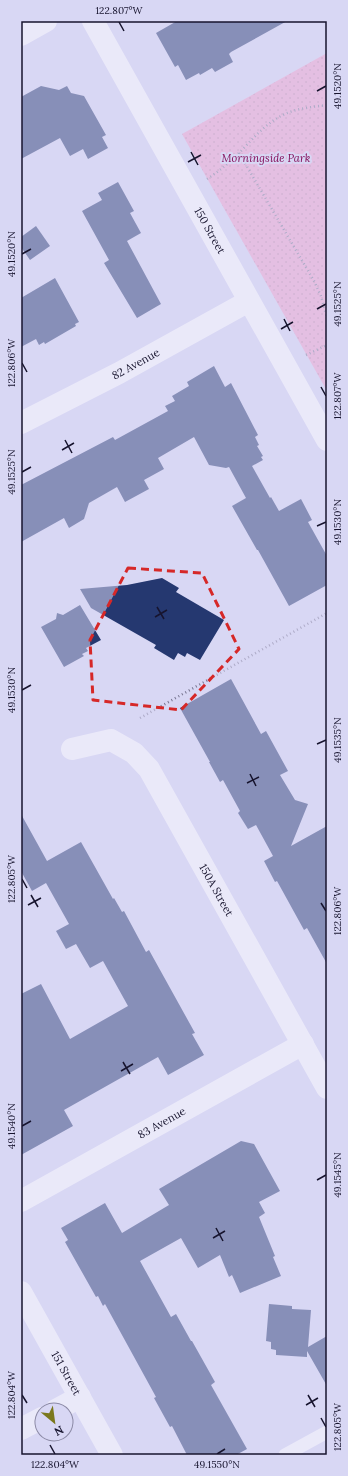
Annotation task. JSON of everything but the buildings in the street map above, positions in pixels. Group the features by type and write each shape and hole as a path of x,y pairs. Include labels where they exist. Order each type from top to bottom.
{"street":[{"path":"21,35 46,21"},
{"name":"150 Street","path":"93,21 327,440"},
{"name":"82 Avenue","path":"21,423 119,373 248,301"},
{"name":"150A Street","path":"72,749 111,740 134,753 149,769 327,1088"},
{"name":"83 Avenue","path":"21,1201 303,1044"},
{"name":"151 Street","path":"21,1292 112,1455"},
{"path":"71,1402 80,1397"},
{"path":"21,1429 34,1422"}],"lane":[{"path":"285,1455 327,1432"}],"path":[{"path":"205,181 239,153 256,134 275,120 285,114 297,110 327,105"},
{"path":"239,153 314,281 321,296 327,318"},
{"path":"302,356 327,345"},
{"path":"140,718 327,613"}],"highlighted area":[{"path":"128,568 202,573 239,649 181,710 93,700 90,640"}],"green space":[{"name":"Morningside Park","path":"327,53 327,391 182,134"}]}
